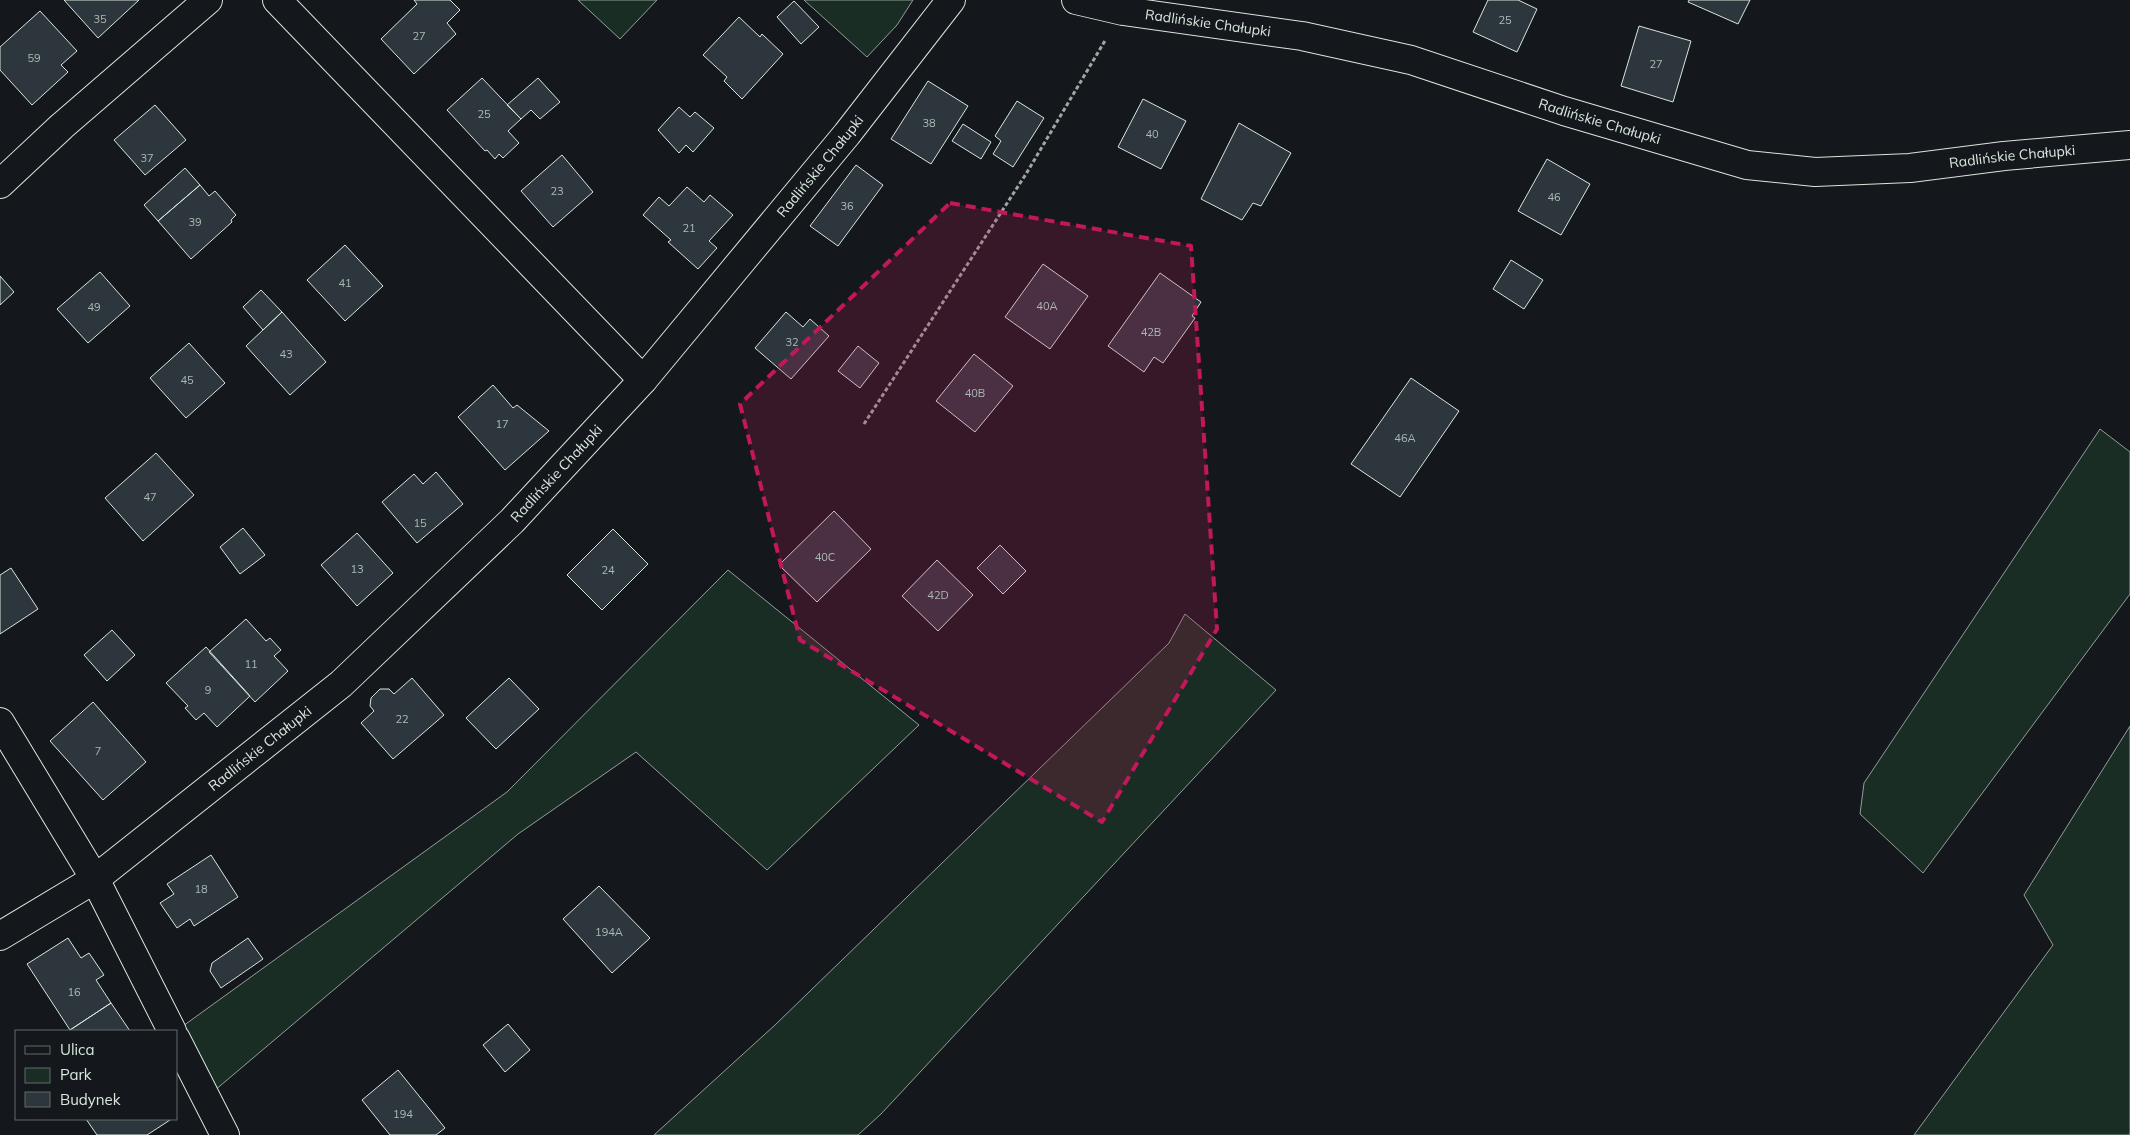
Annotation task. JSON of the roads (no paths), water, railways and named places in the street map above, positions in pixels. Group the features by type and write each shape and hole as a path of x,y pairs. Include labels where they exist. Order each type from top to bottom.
{"street":[{"path":"0,184 62,126 208,0"},
{"path":"277,0 643,380"},
{"name":"Radlińskie Chałupki","path":"0,936 95,879 341,684 512,521 643,380 847,134 951,0"},
{"name":"Radlińskie Chałupki","path":"1076,0 1123,11 1302,36 1411,60 1564,112 1747,165 1815,172 1910,168 2004,156 2130,145"},
{"path":"0,722 95,879 171,1030"},
{"path":"178,1043 225,1135"}]}
